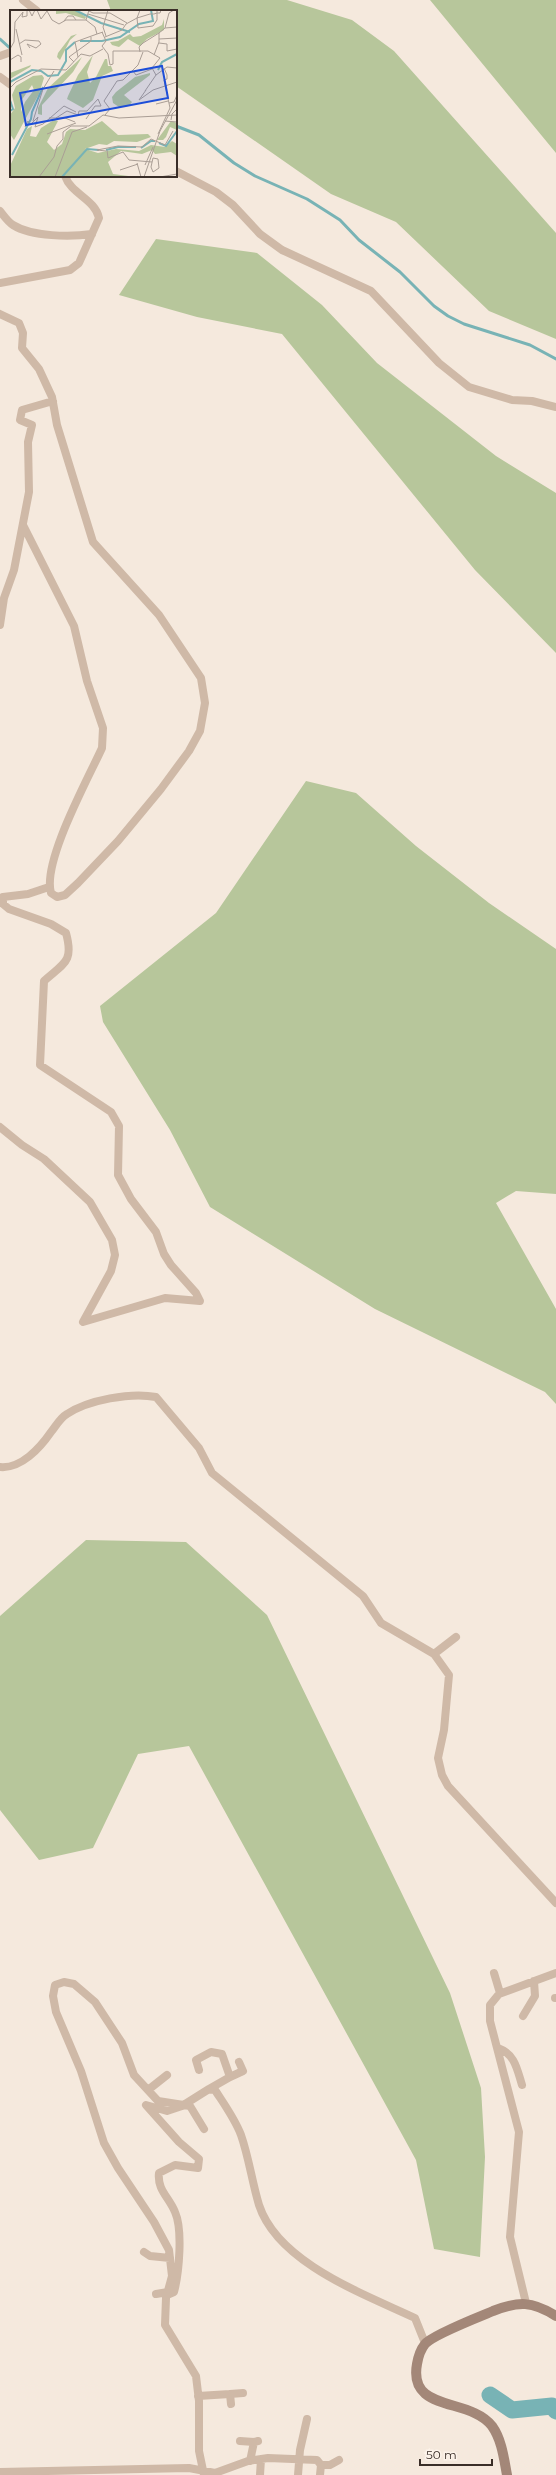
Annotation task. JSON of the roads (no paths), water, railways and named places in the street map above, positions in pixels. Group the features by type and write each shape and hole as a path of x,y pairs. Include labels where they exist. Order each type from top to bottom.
{"street":[{"path":"23,0 36,10"},
{"path":"0,56 10,52"},
{"path":"0,77 10,84"},
{"path":"177,172 216,192 233,205 260,234 282,250 371,291 439,363 469,387 512,400 532,401 556,407"},
{"path":"0,283 56,273 75,267 97,225 98,213 72,189 66,177"},
{"path":"0,211 12,225 31,232 50,235 92,234"},
{"path":"0,314 19,323 23,333 22,348 39,369 53,401 57,425 93,542 159,615 201,678 205,703 200,731 189,751 118,841 65,895 57,897 51,893 49,887 52,864 59,843 102,748 103,728 87,681 74,626 23,525"},
{"path":"0,625 29,492 28,442 32,425 20,420 22,410 53,401"},
{"path":"0,1127 22,1145 44,1159 90,1202 112,1240 114,1255 110,1271 83,1322 165,1298 200,1301 196,1293 171,1266 154,1228 131,1199 118,1175 119,1126 111,1112 40,1065 44,981 68,959 70,948 66,932 51,924 9,909 3,904 3,897 28,894 49,887"},
{"path":"0,1468 7,1468 22,1461 36,1450 66,1414 83,1406 136,1394 156,1397 199,1448 212,1473 363,1596 381,1623 434,1654 449,1675 444,1730 438,1758 442,1775 448,1786 556,1903"},
{"path":"434,1654 456,1637"},
{"path":"494,1973 500,1993"},
{"path":"526,2303 510,2237 519,2132 490,2021 490,2005 500,1993 556,1973"},
{"path":"523,2016 535,1996 534,1981"},
{"path":"204,2129 190,2106 182,2106 158,2101 134,2075 122,2043 95,2002 74,1984 64,1982 55,1985 52,1996 56,2012 81,2071 104,2143 118,2168 154,2222 169,2250 172,2276 168,2294 165,2325 196,2376 199,2451 204,2474"},
{"path":"498,2048 507,2051 515,2062 522,2085"},
{"path":"199,2070 196,2060 211,2052 222,2054 230,2077"},
{"path":"156,2294 168,2294 174,2292 178,2276 179,2251 176,2212 158,2183 159,2173 175,2165 198,2168 199,2159 179,2142 146,2105 167,2111 182,2106 230,2077 243,2072 239,2062"},
{"path":"148,2090 167,2075"},
{"path":"209,2089 215,2090 240,2133 259,2206 272,2232 294,2254 341,2282 415,2318 426,2343"},
{"path":"144,2252 150,2256 170,2258"},
{"path":"507,2475 500,2440 492,2426 483,2418 433,2398 420,2390 415,2377 418,2360 426,2343 494,2311 514,2304 526,2303 556,2316"},
{"path":"198,2396 243,2393"},
{"path":"230,2394 231,2404"},
{"path":"298,2475 300,2450 307,2419"},
{"path":"240,2441 256,2441 250,2461"},
{"path":"0,2472 189,2468 204,2474 231,2472 250,2461 260,2459 317,2460 321,2465 320,2475"},
{"path":"260,2459 260,2475"},
{"path":"321,2465 330,2466 339,2460"}],"waterway":[{"path":"0,39 10,48"},
{"path":"177,126 199,135 234,163 255,176 307,199 340,220 359,240 400,272 434,306 448,316 464,324 530,345 556,359"},
{"path":"490,2395 512,2410 552,2406 556,2411"}]}
